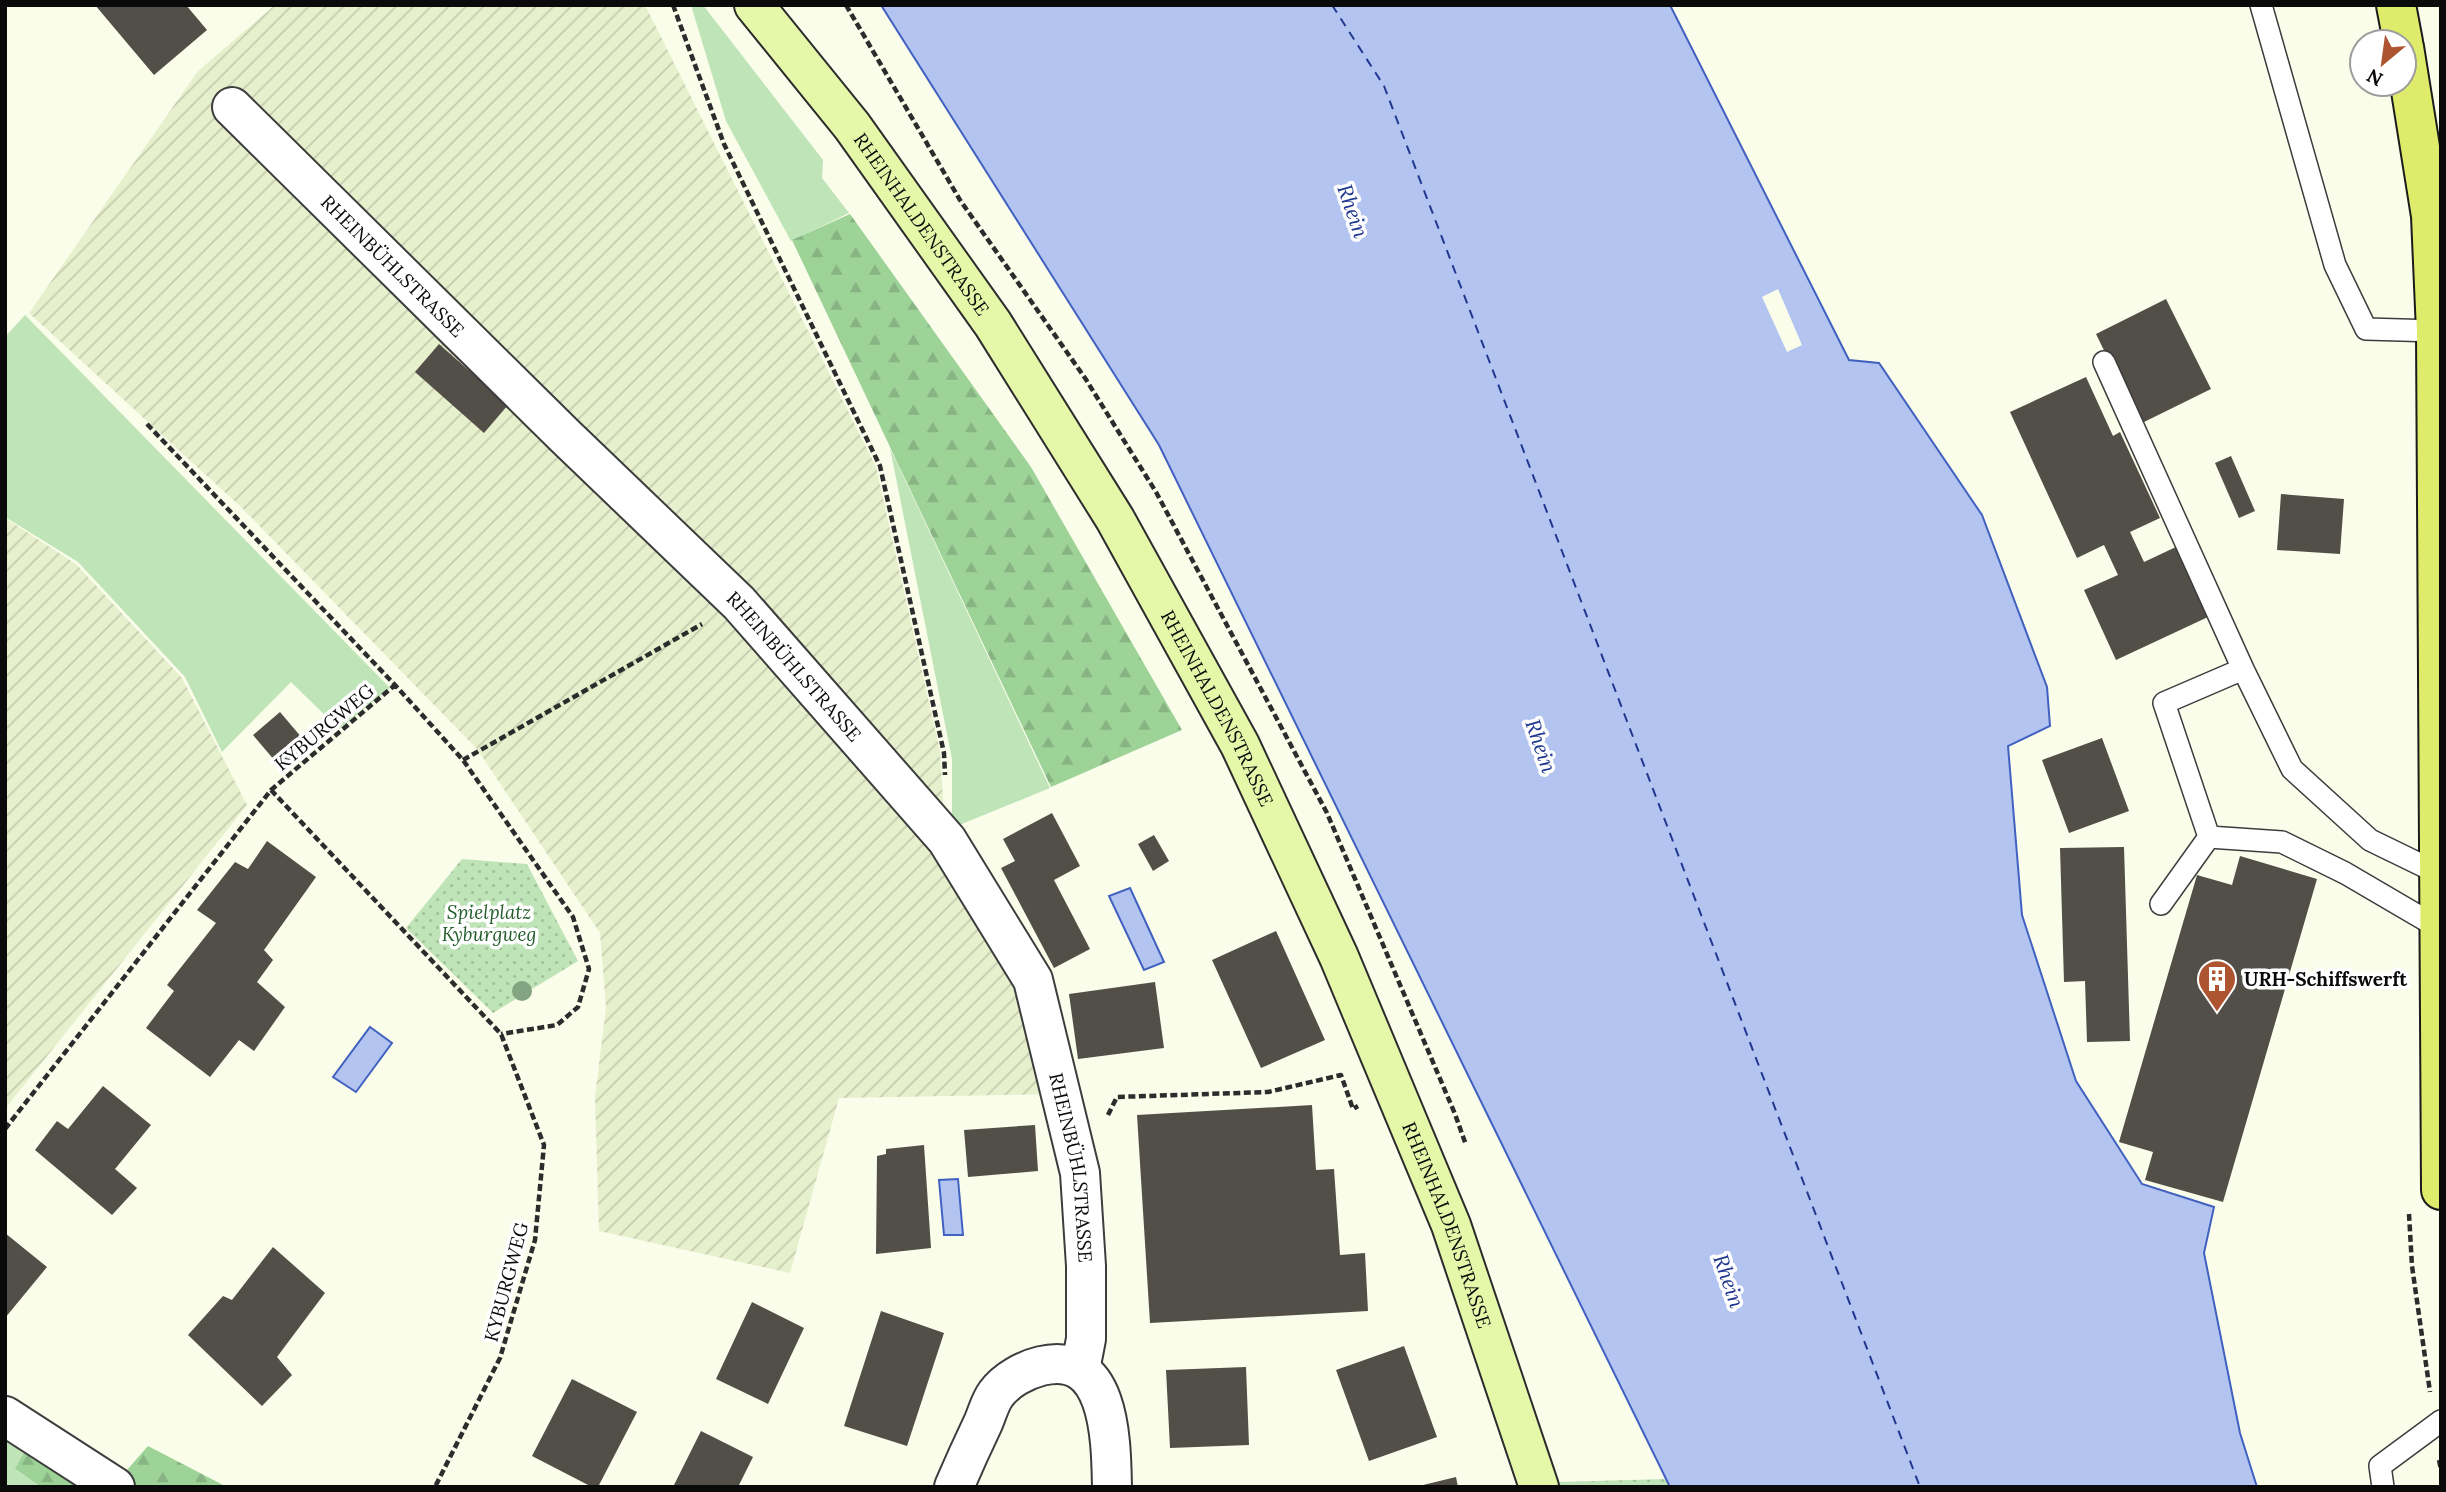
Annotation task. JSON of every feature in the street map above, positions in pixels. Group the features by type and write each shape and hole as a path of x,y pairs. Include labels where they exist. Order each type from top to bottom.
{"main road":[{"name":"RHEINHALDENSTRASSE","path":"754,5 852,126 993,324 1115,519 1240,745 1339,957 1446,1213 1539,1487"},
{"path":"2396,5 2400,28"},
{"path":"2412,98 2431,216 2436,331 2441,1190"}],"street":[{"name":"RHEINBÜHLSTRASSE","path":"232,107 565,436 739,603 947,840 1033,980 1080,1173 1086,1266 1086,1327 1080,1370"},
{"path":"954,1487 996,1394 1014,1378 1033,1368 1055,1363 1080,1370 1097,1387 1105,1406 1112,1487"},
{"path":"5,1416 115,1487"}],"lane":[{"path":"2261,5 2335,265 2366,329 2436,331"},
{"path":"2104,362 2243,669 2292,769 2370,840 2440,874"},
{"path":"2209,837 2164,703 2243,669"},
{"path":"2161,904 2209,837"},
{"path":"2209,837 2282,842 2345,873 2439,928"},
{"path":"2383,1487 2380,1466 2441,1421"}],"path":[{"path":"673,5 724,144 880,466 944,753 947,840"},
{"path":"147,424 463,760 573,917 589,969 578,1007 556,1025 501,1034"},
{"path":"463,760 739,603"},
{"name":"KYBURGWEG","path":"5,1129 271,790 395,685"},
{"name":"KYBURGWEG","path":"271,790 501,1034 544,1145 535,1240 500,1358 435,1487"},
{"path":"1106,1118 1117,1097 1268,1092 1341,1075 1353,1108"}],"green space":[{"path":"275,5 645,5 876,467 940,751 945,832 1030,982 1058,1094 839,1098 790,1273 599,1231 595,1097 606,1007 600,933 477,749 242,508 29,313 198,71"},
{"path":"691,5 703,5 823,160 822,178 849,213 791,241 726,121"},
{"path":"850,214 1031,467 1182,730 1051,787 792,240"},
{"path":"25,315 390,688 339,729 291,682 222,752 185,677 78,562 5,517 5,337"},
{"path":"890,448 1050,788 952,828 952,759"},
{"path":"5,518 76,564 182,678 247,805 5,1109"},
{"name":"Spielplatz Kyburgweg","path":"462,859 527,864 578,961 493,1013 406,928"},
{"path":"5,1431 27,1445 16,1470 41,1487 5,1487"},
{"path":"28,1445 94,1487 41,1487 15,1469"},
{"path":"148,1446 227,1487 112,1487"},
{"path":"1667,1479 1670,1487 1559,1487 1558,1482"}],"water":[{"name":"Rhein","path":"881,5 1670,5 1849,360 1879,363 1982,515 2047,687 2050,726 2008,746 2022,915 2076,1081 2142,1184 2214,1207 2204,1253 2240,1433 2257,1487 1670,1487 1159,445"},
{"path":"1130,888 1164,962 1144,970 1109,896"},
{"path":"370,1027 392,1043 356,1092 333,1077"},
{"path":"958,1179 963,1235 944,1235 939,1180"}],"pier":[{"path":"1778,289 1802,345 1787,352 1762,297"}],"building":[{"path":"95,5 186,5 207,30 154,75"},
{"path":"2166,299 2211,389 2140,424 2096,334"},
{"path":"439,344 508,405 484,433 415,372"},
{"path":"2086,377 2113,436 2120,432 2160,518 2130,532 2144,562 2176,547 2208,617 2116,660 2084,590 2118,575 2104,545 2077,558 2010,412"},
{"path":"2231,456 2255,511 2239,518 2215,463"},
{"path":"2281,494 2344,499 2340,554 2277,550"},
{"path":"280,712 308,745 281,768 253,735"},
{"path":"2102,738 2129,811 2069,833 2042,760"},
{"path":"1052,813 1080,866 1054,880 1090,949 1054,968 1001,868 1015,861 1003,839"},
{"path":"1154,835 1169,861 1153,871 1138,844"},
{"path":"267,841 316,877 264,950 273,960 257,982 285,1007 254,1051 239,1040 210,1077 146,1028 174,991 167,985 216,923 197,910 235,862 248,869"},
{"path":"2124,847 2130,1041 2087,1042 2085,981 2064,982 2060,848"},
{"name":"URH-Schiffswerft","path":"2240,856 2317,879 2223,1202 2145,1180 2153,1152 2119,1142 2197,875 2232,885"},
{"path":"1276,931 1325,1040 1261,1068 1212,960"},
{"path":"1155,982 1164,1048 1078,1059 1069,994"},
{"path":"103,1086 151,1125 115,1169 137,1188 112,1215 35,1150 57,1121 68,1129"},
{"path":"1312,1105 1316,1170 1334,1169 1340,1255 1365,1253 1368,1311 1150,1323 1137,1115"},
{"path":"1035,1125 1038,1171 968,1177 964,1130"},
{"path":"924,1145 931,1248 876,1254 877,1156 886,1154 886,1149"},
{"path":"5,1233 47,1267 5,1318"},
{"path":"273,1247 325,1293 277,1357 292,1375 262,1406 188,1335 223,1296 232,1300"},
{"path":"752,1302 804,1328 768,1404 716,1379"},
{"path":"881,1311 944,1333 907,1446 844,1426"},
{"path":"1404,1346 1437,1437 1369,1461 1336,1370"},
{"path":"1246,1367 1249,1445 1170,1448 1166,1370"},
{"path":"572,1379 637,1412 598,1487 592,1487 532,1456"},
{"path":"701,1431 753,1457 738,1487 673,1487"},
{"path":"1456,1477 1458,1487 1419,1486"}],"ferry route":[{"path":"1332,5 1384,86 1920,1487"}],"place":[{"name":"URH-Schiffswerft","path":"2217,1013"}]}
